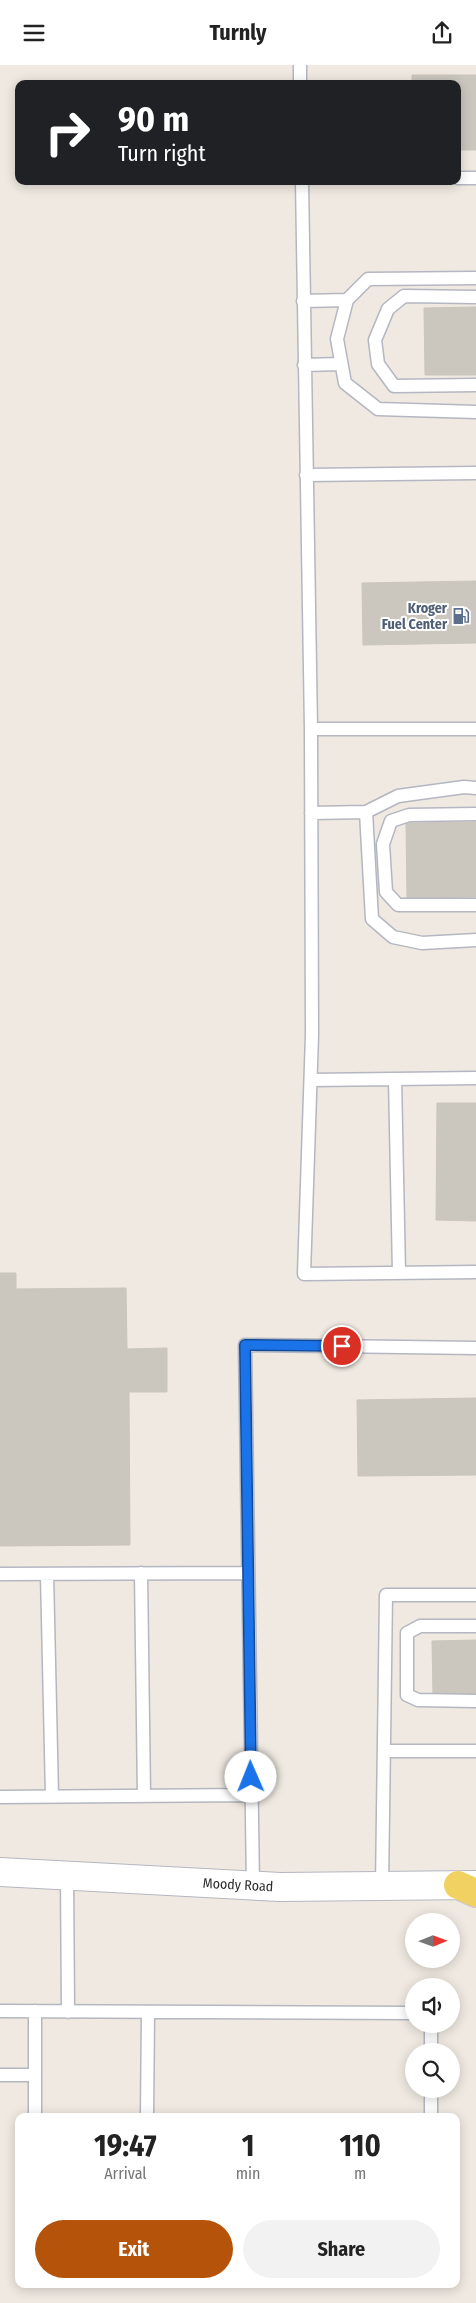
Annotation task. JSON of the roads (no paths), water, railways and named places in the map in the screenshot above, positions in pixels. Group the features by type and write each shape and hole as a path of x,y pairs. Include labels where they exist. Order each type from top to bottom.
{"main road":[{"name":"Moody Road","path":"0,1872 253,1886 470,1887"}],"lane":[{"path":"300,65 300,80"},
{"path":"461,179 476,178"},
{"path":"302,185 311,729 312,1035 304,1274 476,1272"},
{"path":"476,278 368,279 347,301 337,339 340,364 345,383 378,409 476,412"},
{"path":"476,297 404,296 388,309 375,340 378,364 394,386 476,385"},
{"path":"303,301 347,301"},
{"path":"304,365 340,364"},
{"path":"306,475 476,473"},
{"path":"311,729 476,729"},
{"path":"311,813 366,812 398,796 464,787 476,788"},
{"path":"366,812 372,919 393,937 422,943 476,940"},
{"path":"476,814 409,815 391,821 383,843 386,892 398,905 476,905"},
{"path":"311,1080 476,1078"},
{"path":"395,1079 400,1273"},
{"path":"253,1886 245,1345 476,1348"},
{"path":"141,1573 144,1796"},
{"path":"0,1574 248,1573"},
{"path":"47,1574 52,1796"},
{"path":"382,1886 386,1595 476,1595"},
{"path":"476,1626 420,1626 407,1633 407,1695 418,1701 476,1701"},
{"path":"384,1751 476,1751"},
{"path":"0,1797 251,1795"},
{"path":"67,1876 68,2012"},
{"path":"0,2011 405,2013"},
{"path":"35,2011 35,2113"},
{"path":"146,2113 148,2012"},
{"path":"0,2075 35,2075"},
{"path":"431,2098 431,2113"}],"place":[{"name":"Kroger Fuel Center","path":"461,616"}]}
